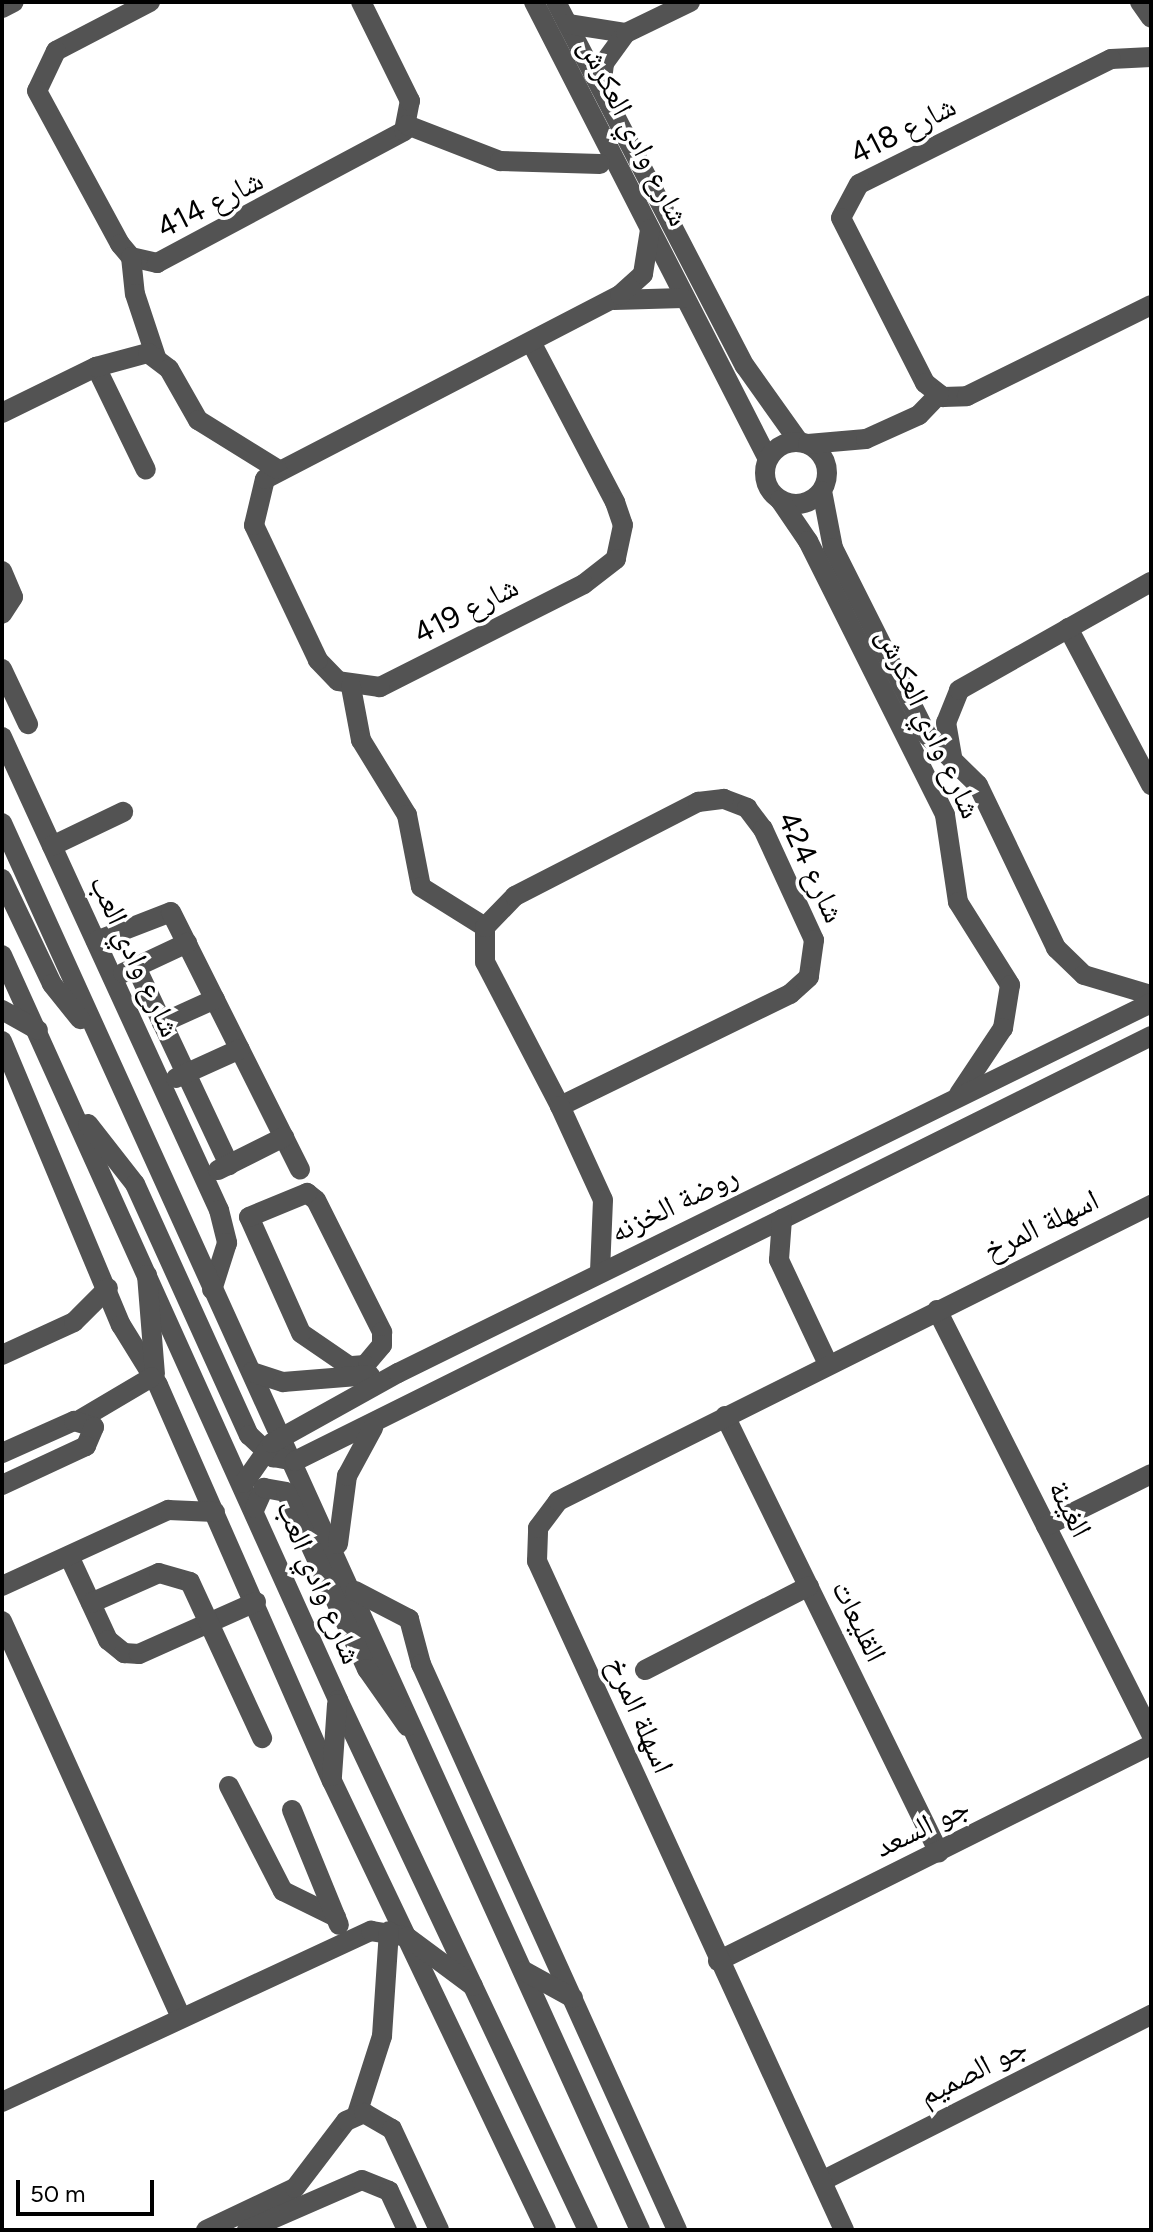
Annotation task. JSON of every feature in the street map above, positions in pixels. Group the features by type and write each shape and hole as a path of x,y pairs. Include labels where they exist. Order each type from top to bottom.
{"street":[{"path":"2,8 14,2"},
{"name":"شارع 414","path":"150,2 56,51 37,91 131,257 148,263 173,258 389,145 407,125"},
{"path":"361,2 406,92 407,125 500,161 600,164"},
{"name":"شارع وادي العكرش","path":"534,2 768,459"},
{"name":"شارع وادي العكرش","path":"556,2 745,366 803,443"},
{"path":"601,88 604,63 626,33 690,2"},
{"path":"1140,2 1151,18"},
{"path":"568,24 626,33"},
{"name":"شارع 418","path":"939,394 925,383 845,236 843,203 859,184 1111,59 1149,50"},
{"path":"600,1273 607,1230 600,1192 560,1106 491,976 485,927 421,887 407,815 361,740 351,687 318,660 254,525 257,493 277,469 606,302 643,274 650,230"},
{"path":"131,257 135,294 156,357 198,420 277,469"},
{"path":"606,302 683,298"},
{"path":"866,439 825,483 798,504 780,500 768,486 768,459 803,443 866,439 919,415 939,394 967,396 1151,305"},
{"name":"شارع 419","path":"351,687 393,681 584,584 616,559 623,525 615,502 531,342"},
{"path":"2,413 131,353 156,357"},
{"path":"96,367 146,470"},
{"path":"803,443 823,457 833,548 927,735 978,785 1062,957 1084,975 1151,995"},
{"name":"شارع وادي العكرش","path":"780,500 808,541 945,815 958,902 1010,985 1003,1028 953,1102"},
{"path":"2,571 13,597 2,614"},
{"path":"953,762 946,723 959,690 1151,582"},
{"path":"1068,628 1151,785"},
{"path":"2,669 28,724"},
{"name":"شارع وادي العب","path":"2,737 224,1227 225,1260 212,1290"},
{"name":"شارع 424","path":"485,927 515,896 698,802 724,799 757,818 814,940 815,966 801,987 560,1106"},
{"path":"52,846 123,812"},
{"name":"شارع وادي العب","path":"2,823 92,1030 339,1554 640,2230"},
{"path":"2,879 52,984 92,1030"},
{"path":"96,941 167,910 187,943 300,1170"},
{"path":"112,978 187,943"},
{"name":"شارع وادي العب","path":"2,955 146,1263 338,1700 588,2230"},
{"path":"136,967 229,1165"},
{"path":"162,1023 215,999"},
{"name":"روضة الخزنه","path":"244,1483 263,1450 398,1373 534,1309 600,1273 1151,1003"},
{"path":"2,1010 38,1030"},
{"name":"روضة الخزنه","path":"295,1461 375,1425 1151,1036"},
{"path":"2,1041 121,1325 155,1381 256,1602 332,1781 389,1898 382,2036 357,2114 295,2188 206,2230"},
{"path":"161,1084 240,1049"},
{"path":"78,1115 135,1184 244,1425 263,1450 295,1461"},
{"path":"203,1177 284,1137"},
{"path":"224,1227 301,1193 316,1200 383,1336 370,1362 349,1366 301,1333 249,1217"},
{"name":"اسهلة المرخ","path":"844,2230 718,1961 535,1550 543,1518 558,1501 1151,1205"},
{"path":"782,1219 779,1260 828,1364"},
{"path":"607,1230 641,1253"},
{"path":"741,1239 779,1260"},
{"path":"146,1263 155,1381"},
{"path":"2,1355 74,1322 108,1288"},
{"path":"534,1309 549,1337"},
{"name":"الغينة","path":"937,1310 1151,1734"},
{"path":"74,1322 121,1325"},
{"path":"252,1372 294,1382 398,1373"},
{"path":"2,1453 81,1419 155,1381"},
{"name":"القليعات","path":"725,1416 939,1852"},
{"path":"2,1485 92,1441 94,1427 81,1419"},
{"path":"339,1554 347,1476 375,1425"},
{"path":"2,1586 168,1510 189,1488 195,1468"},
{"path":"1046,1526 1151,1474"},
{"path":"255,1508 264,1488 286,1492 367,1669 423,1744"},
{"path":"168,1510 215,1512"},
{"path":"69,1556 112,1646 132,1654 256,1602"},
{"path":"91,1603 159,1573 175,1574 195,1588 262,1738"},
{"path":"645,1670 809,1586"},
{"name":"شارع وادي العب","path":"355,1591 409,1619 421,1664 677,2230"},
{"path":"2,1621 181,2017"},
{"path":"332,1781 338,1700"},
{"name":"جو السعد","path":"718,1961 1151,1745"},
{"path":"229,1786 283,1891 336,1917"},
{"path":"292,1810 345,1941"},
{"path":"389,1898 389,1933 546,2230"},
{"path":"2,2102 345,1941 389,1933 476,1988"},
{"path":"524,1971 573,1998"},
{"name":"جو الصميم","path":"822,2181 1151,2015"},
{"path":"357,2114 377,2115 392,2129 439,2230"},
{"path":"247,2230 362,2180 389,2191 407,2230"}]}
